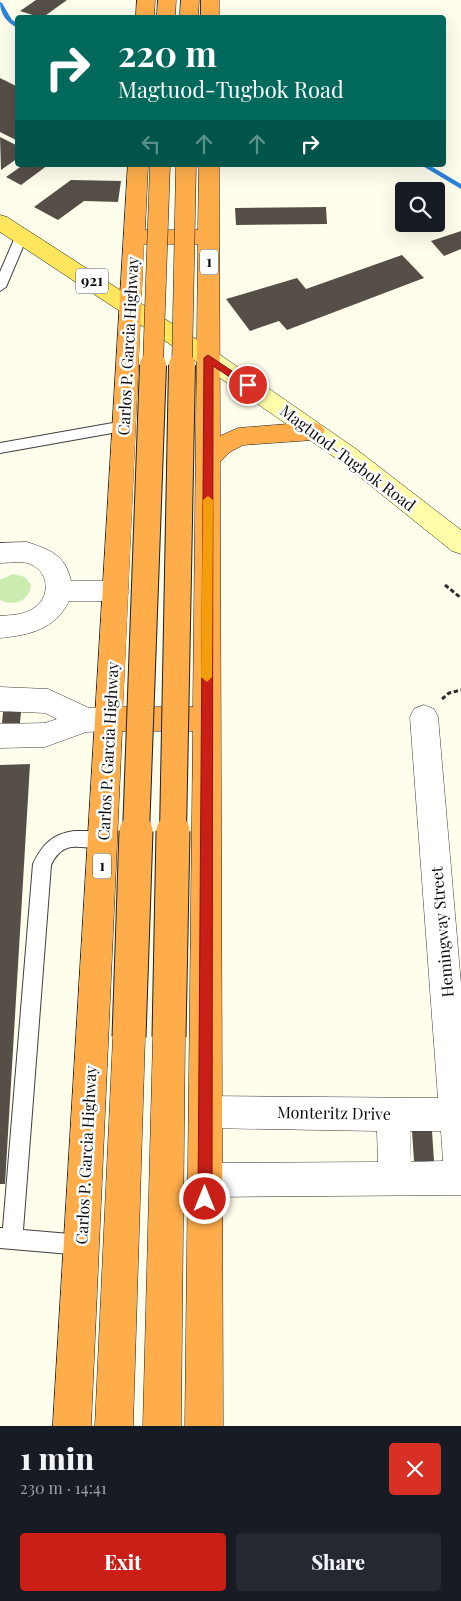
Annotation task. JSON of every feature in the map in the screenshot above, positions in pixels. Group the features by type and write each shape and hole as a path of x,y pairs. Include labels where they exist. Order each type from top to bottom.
{"highway":[{"path":"146,0 146,15"},
{"path":"166,0 166,15"},
{"path":"189,15 190,0"},
{"path":"210,0 210,15"},
{"name":"Carlos P. Garcia Highway","path":"72,1426 103,839 97,720 116,591 134,237 145,167"},
{"name":"Carlos P. Garcia Highway","path":"114,1426 128,1037 145,167"},
{"name":"1","path":"162,1426 186,167"},
{"name":"1","path":"204,1426 209,167"},
{"path":"134,237 209,237"},
{"path":"124,426 208,426"},
{"path":"208,459 222,446 238,437 313,431"},
{"path":"121,497 208,496"},
{"path":"116,591 207,590"},
{"path":"97,720 207,718"},
{"path":"97,946 206,945"}],"main road":[{"name":"921","path":"0,222 131,307"},
{"path":"131,307 208,358"},
{"name":"Magtuod-Tugbok Road","path":"208,358 390,487 461,544"}],"street":[{"path":"0,554 14,551 30,552 44,558 54,566 60,578 60,591 55,604 44,616 30,624 13,628 0,627"},
{"path":"60,591 116,591"},
{"path":"0,699 48,701 97,720"},
{"name":"Hemingway Street","path":"424,717 459,1117 461,1178"},
{"path":"0,736 45,735 97,720"},
{"name":"Monteritz Drive","path":"205,1112 393,1114 459,1117"},
{"path":"393,1114 395,1179"},
{"path":"205,1180 461,1178"}],"lane":[{"path":"0,286 22,235"},
{"path":"0,448 124,426"},
{"path":"82,1245 6,1238 42,864 52,845 59,841 69,839 103,839"}],"path":[{"path":"444,585 461,598"}],"green space":[{"path":"13,574 25,577 31,585 28,595 16,603 0,600 0,580"}],"building":[{"path":"36,0 67,0 46,15 33,15 20,11"},
{"path":"0,78 15,86 15,140 0,132"},
{"path":"0,137 15,144 15,160 1,170"},
{"path":"20,167 45,167 21,185 6,177"},
{"path":"71,180 121,181 118,202 84,201 58,220 34,207"},
{"path":"326,207 327,224 236,225 235,208"},
{"path":"461,231 461,249 444,256 431,241"},
{"path":"402,255 424,278 287,330 279,321 250,331 226,299 297,278 306,289"},
{"path":"3,712 21,712 20,723 2,723"},
{"path":"30,764 5,1184 0,1184 0,765"},
{"path":"412,1131 432,1131 434,1161 414,1161"}],"waterway":[{"path":"0,4 10,21 15,24"},
{"path":"427,167 461,187"}],"slow traffic":[{"path":"207,677 208,500"}],"route":[{"path":"205,1199 208,358 248,385"}]}
